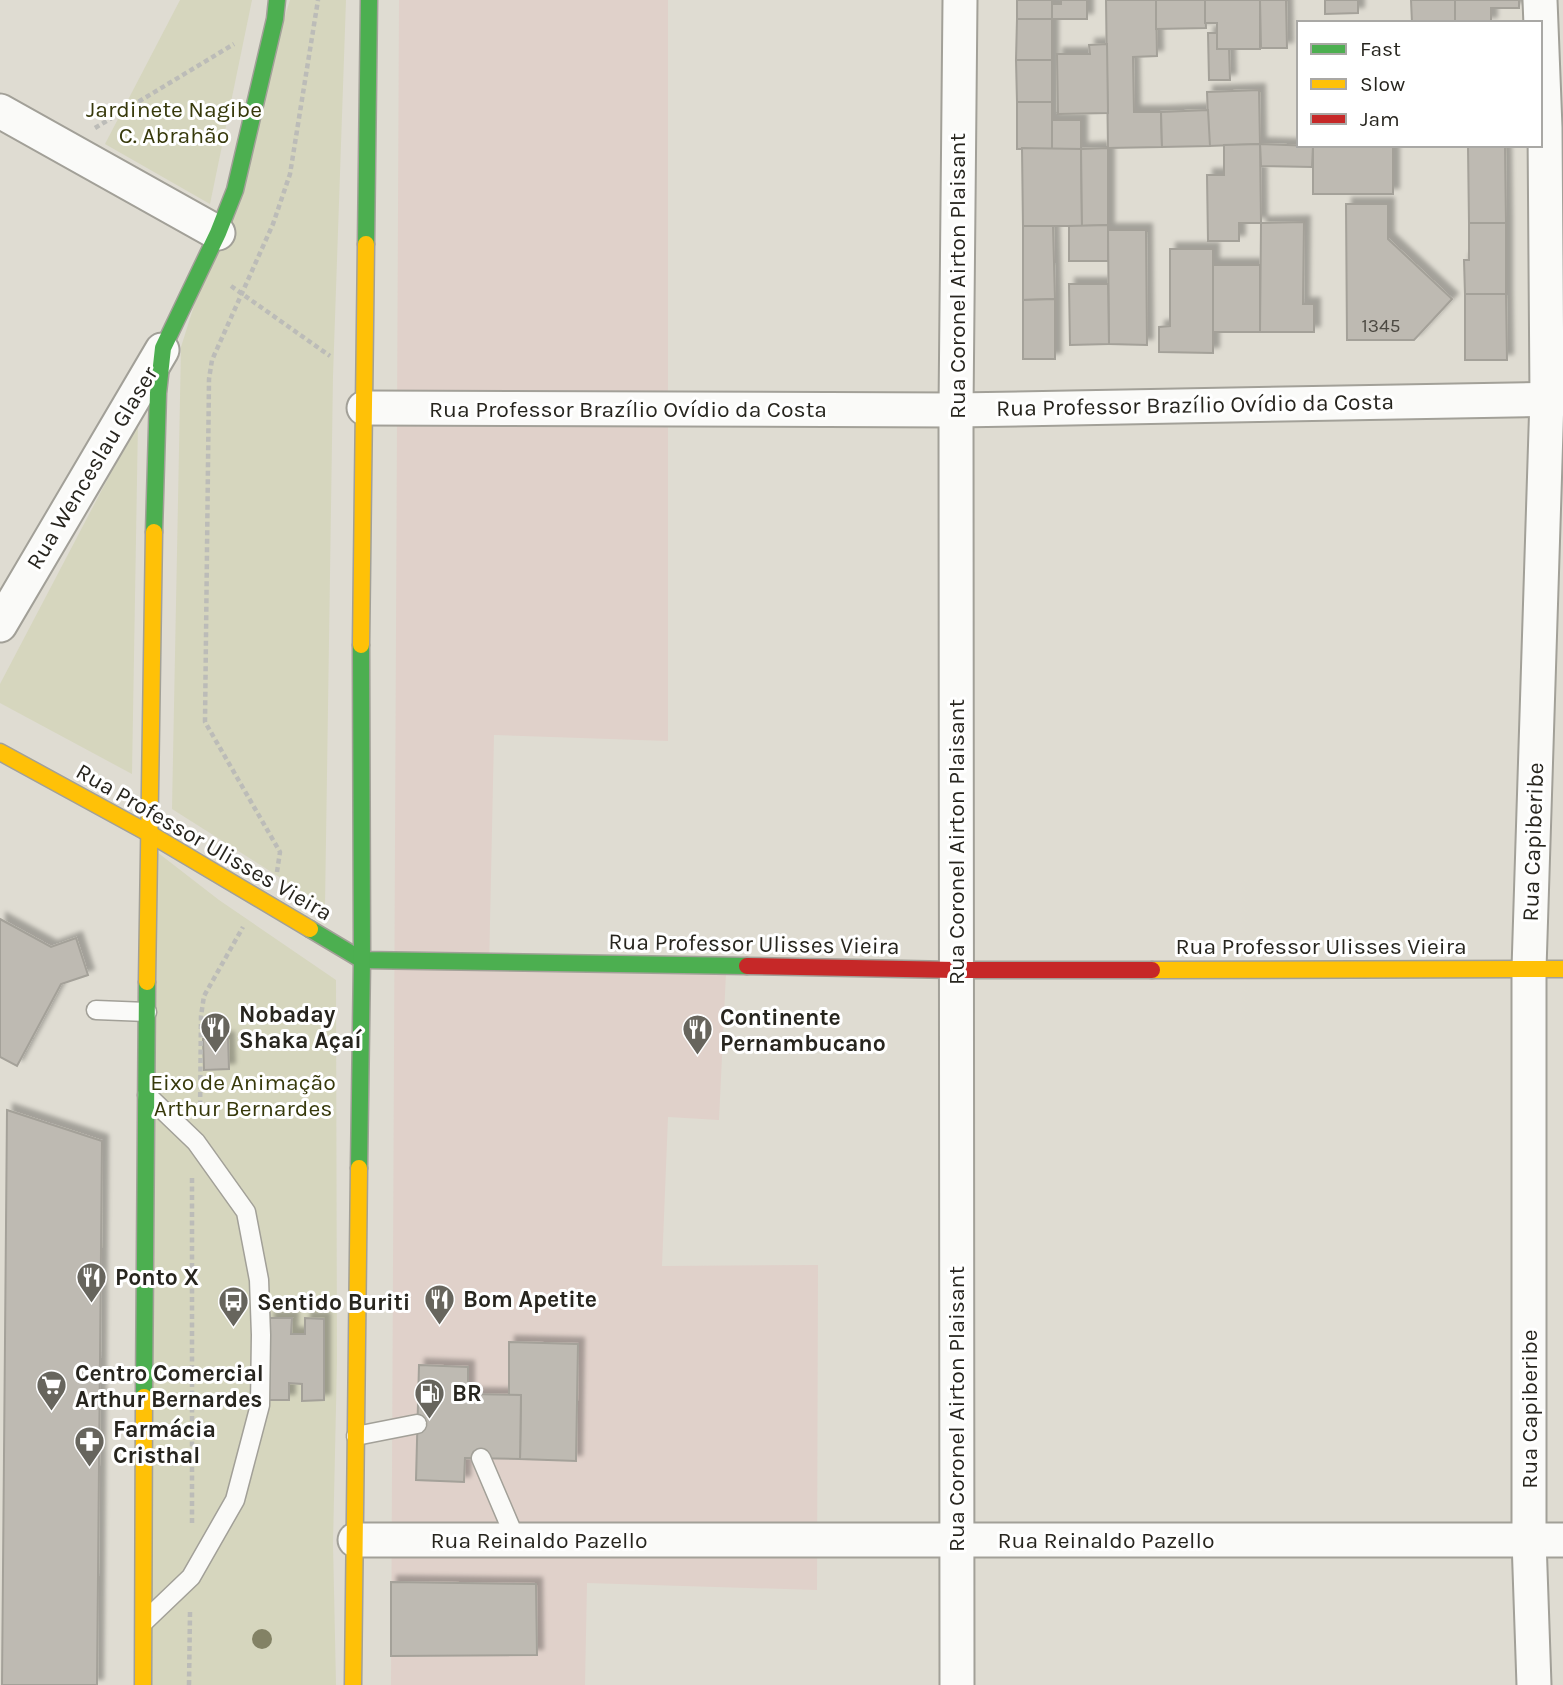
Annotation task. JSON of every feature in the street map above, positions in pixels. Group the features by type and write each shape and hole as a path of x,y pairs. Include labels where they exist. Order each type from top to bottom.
{"main road":[{"path":"143,1685 145,1092 152,593 158,393 163,348 218,233 235,190 275,19 277,0"},
{"path":"353,1685 362,960 360,686 369,0"},
{"name":"Rua Professor Ulisses Vieira","path":"0,752 150,834 362,960 955,970 1563,969"}],"street":[{"name":"Rua Coronel Airton Plaisant","path":"957,1685 955,970 960,0"},
{"name":"Rua Capiberibe","path":"1540,0 1541,21"},
{"name":"Rua Capiberibe","path":"1534,1685 1529,1540 1530,969 1555,398 1542,51"},
{"path":"0,111 218,233"},
{"name":"Rua Wenceslau Glaser","path":"0,625 163,348"},
{"name":"Rua Professor Brazílio Ovídio da Costa","path":"364,394 956,410 1555,398"},
{"name":"Rua Reinaldo Pazello","path":"355,1540 1563,1540"}],"lane":[{"path":"96,1010 147,1012"},
{"path":"144,1622 191,1577 235,1500 260,1405 261,1335 259,1280 246,1212 197,1142 145,1092"},
{"path":"356,1436 417,1424"},
{"path":"481,1458 516,1540"}],"path":[{"path":"279,869 280,852 205,722 209,379 212,360 273,224 290,174 318,0"},
{"path":"64,146 275,19"},
{"path":"202,265 242,293 364,394"},
{"path":"201,1110 201,1016 204,996 245,923"},
{"path":"192,1176 192,1527"},
{"path":"189,1685 190,1612"}],"shaded area":[{"path":"399,0 668,0 668,741 494,735 489,970 726,973 719,1120 668,1117 662,1266 818,1265 817,1590 587,1583 585,1685 391,1685"}],"green space":[{"name":"Jardinete Nagibe C. Abrahão","path":"180,0 252,0 210,204 105,144"},
{"path":"290,0 346,0 333,376 325,906 172,809 181,347"},
{"path":"138,421 132,774 0,703 0,684"},
{"name":"Eixo de Animação Arthur Bernardes","path":"157,852 219,900 336,980 337,1362 333,1543 336,1685 151,1685"}],"building":[{"path":"1017,0 1052,0 1052,19 1017,19"},
{"path":"1061,0 1087,0 1087,19 1052,19 1052,4 1061,4"},
{"path":"1106,0 1156,0 1157,56 1133,57 1134,112 1161,112 1162,147 1108,148"},
{"path":"1156,0 1205,0 1206,28 1156,29"},
{"path":"1205,0 1260,0 1260,49 1217,49 1217,23 1205,23"},
{"path":"1260,0 1286,0 1287,48 1261,48"},
{"path":"1325,0 1358,0 1358,13 1325,14"},
{"path":"1411,0 1455,0 1455,21 1412,21"},
{"path":"1455,0 1519,0 1519,8 1491,8 1491,21 1455,21"},
{"path":"1017,19 1052,19 1052,60 1016,60"},
{"path":"1208,33 1217,33 1217,49 1229,49 1230,80 1209,80"},
{"path":"1107,44 1108,113 1058,114 1057,54 1090,54 1089,45"},
{"path":"1016,60 1052,60 1052,102 1017,102"},
{"path":"1259,90 1260,144 1209,146 1207,92"},
{"path":"1017,102 1052,102 1052,149 1017,149"},
{"path":"1208,110 1210,146 1162,147 1161,112"},
{"path":"1052,120 1081,120 1081,149 1052,149"},
{"path":"1260,144 1313,147 1312,167 1261,166"},
{"path":"1260,144 1261,223 1239,223 1239,241 1208,241 1207,175 1224,175 1224,145"},
{"path":"1313,147 1393,147 1393,194 1313,194"},
{"path":"1468,147 1505,147 1506,223 1469,223"},
{"path":"1022,148 1081,149 1082,226 1023,226"},
{"path":"1108,148 1108,225 1082,226 1081,149"},
{"path":"1346,204 1388,204 1388,239 1452,299 1414,340 1347,340"},
{"path":"1304,222 1303,304 1314,304 1314,332 1260,332 1261,223"},
{"path":"1469,223 1506,223 1506,294 1465,294 1464,260 1469,260"},
{"path":"1108,225 1108,261 1069,261 1069,226"},
{"path":"1023,226 1053,226 1055,299 1023,300"},
{"path":"1108,230 1146,230 1147,345 1109,344"},
{"path":"1170,249 1213,249 1213,353 1159,352 1159,327 1170,326"},
{"path":"1213,265 1260,265 1260,332 1213,332"},
{"path":"1069,284 1108,284 1109,344 1070,345"},
{"path":"1465,294 1506,294 1507,360 1465,360"},
{"path":"1055,299 1055,359 1023,359 1023,300"},
{"path":"0,919 51,947 76,938 88,975 61,984 17,1066 0,1057"},
{"name":"Nobaday Shaka Açaí","path":"228,1038 229,1069 204,1070 203,1039"},
{"name":"Centro Comercial Arthur Bernardes","path":"7,1110 102,1141 97,1685 2,1685"},
{"path":"269,1318 292,1318 291,1334 305,1334 305,1318 324,1319 324,1400 302,1401 302,1384 289,1383 289,1400 269,1400"},
{"path":"509,1342 578,1344 576,1461 520,1459 521,1395 509,1395"},
{"path":"419,1365 468,1367 468,1394 521,1395 520,1459 465,1458 464,1482 416,1480"},
{"path":"391,1582 536,1584 537,1655 391,1656"}],"traffic: fast":[{"path":"154,532 158,393 163,348 218,233 235,190 275,19 277,0"},
{"path":"366,244 369,0"},
{"path":"359,1168 362,960 361,645"},
{"path":"310,929 362,960 747,966"},
{"path":"144,1397 147,982"}],"traffic: slow":[{"path":"361,645 366,244"},
{"path":"147,982 154,532"},
{"path":"0,752 150,834 310,929"},
{"path":"1152,970 1563,969"},
{"path":"353,1685 359,1168"},
{"path":"143,1685 144,1397"}],"traffic: jam":[{"path":"747,966 1152,970"}],"place":[{"name":"Nobaday Shaka Açaí","path":"216,1054"},
{"name":"Continente Pernambucano","path":"697,1057"},
{"name":"Ponto X","path":"92,1304"},
{"name":"Bom Apetite","path":"440,1326"},
{"name":"Sentido Buriti","path":"234,1329"},
{"name":"Centro Comercial Arthur Bernardes","path":"52,1413"},
{"name":"BR","path":"429,1420"},
{"name":"Farmácia Cristhal","path":"90,1469"}]}
